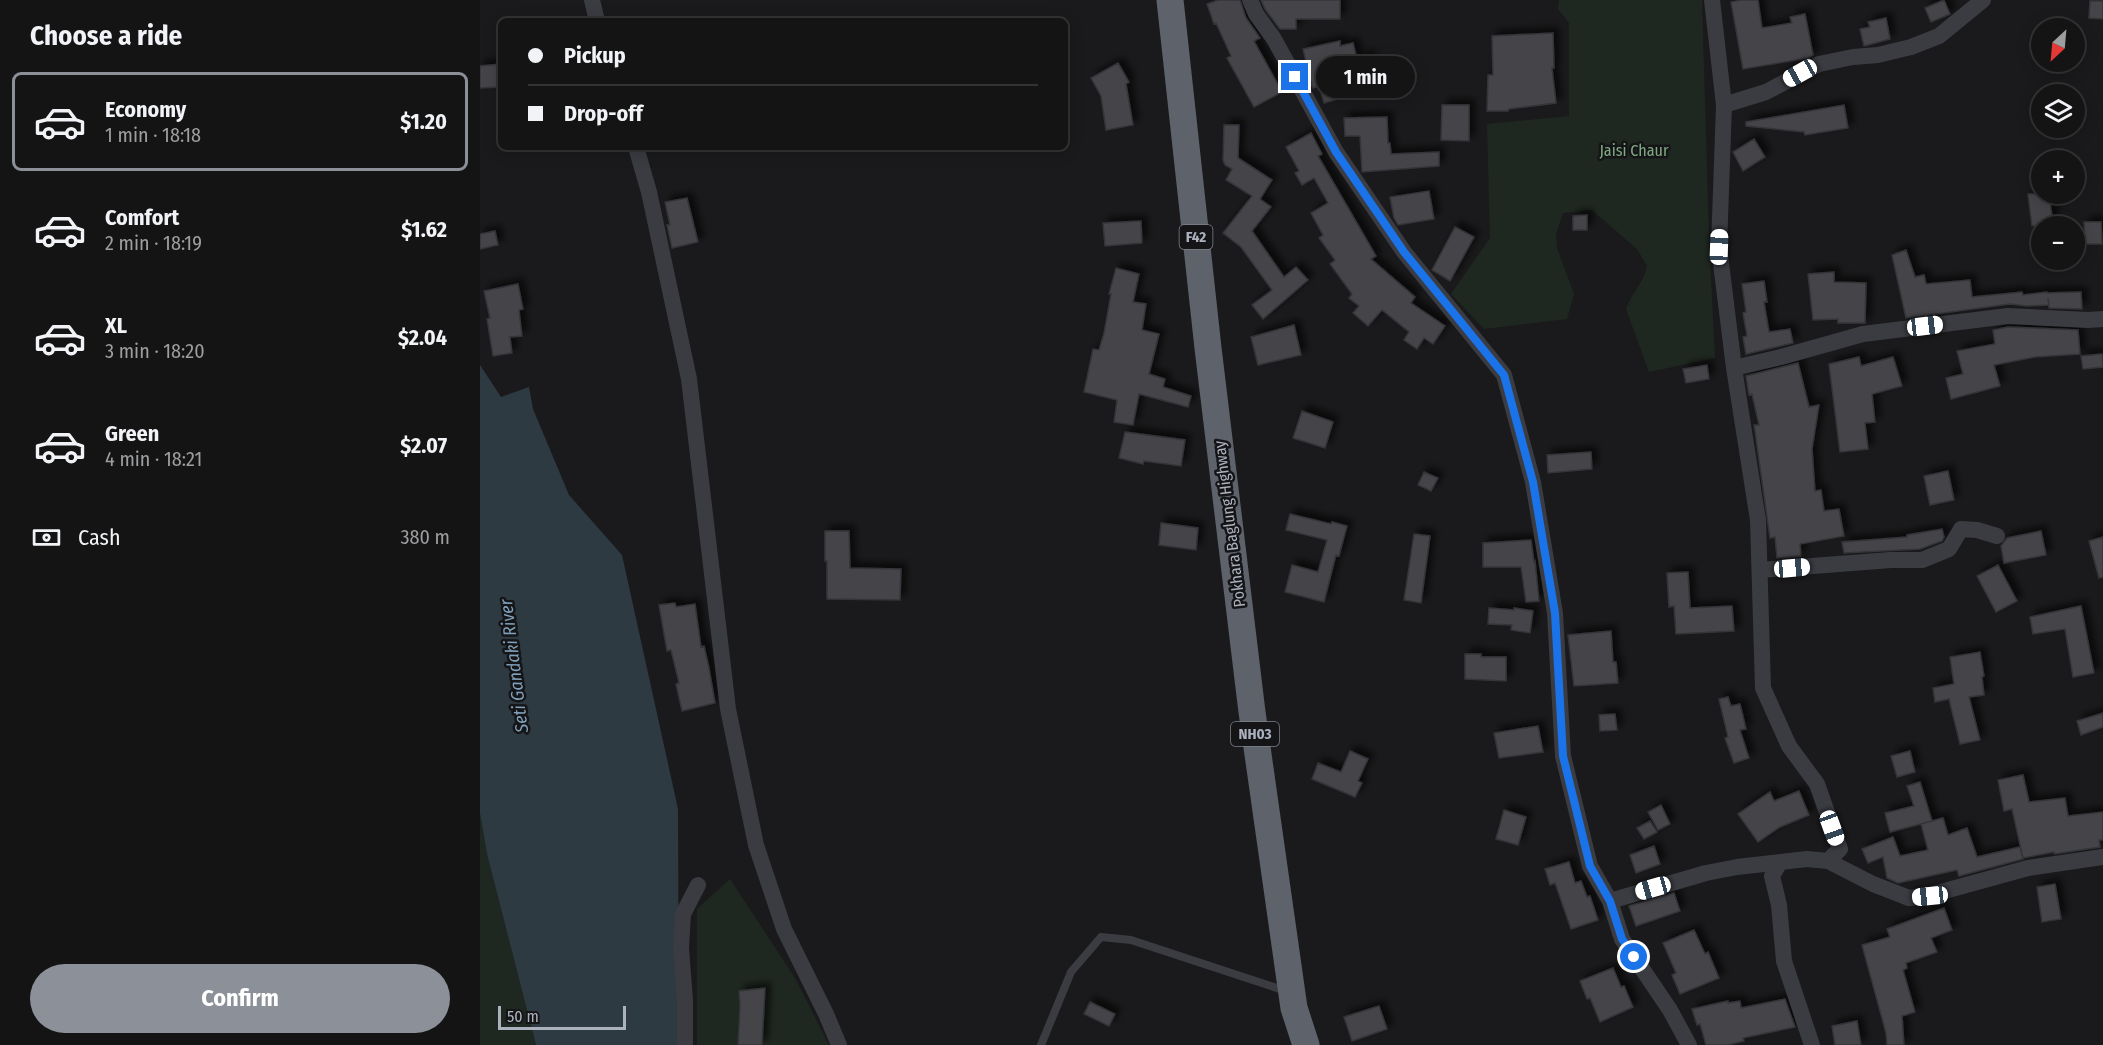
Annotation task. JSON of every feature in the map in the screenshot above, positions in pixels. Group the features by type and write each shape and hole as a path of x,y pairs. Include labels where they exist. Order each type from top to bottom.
{"highway":[{"name":"Pokhara Baglung Highway","path":"1170,0 1252,712 1294,1008 1306,1045"}],"street":[{"path":"592,0 596,18"},
{"path":"1250,0 1342,161 1404,252 1504,375 1533,482 1555,613 1563,756 1590,866 1610,901 1622,939 1670,1010 1689,1045"},
{"path":"1712,0 1724,105 1719,247 1734,368 1758,520 1763,688 1790,746 1817,784 1840,849 1828,861"},
{"path":"1724,105 1766,92 1819,64 1853,57 1878,56 1939,36 1983,0"},
{"path":"637,150 649,192 689,379 728,710 756,845 784,929 839,1045"},
{"path":"1734,368 1863,334 2008,316 2103,319"},
{"path":"1760,570 1891,560 1922,560 1949,549 1961,529 1977,530 1997,536"},
{"path":"1610,901 1706,873 1807,859 1828,861 1873,884 1909,898 1930,896 2028,868 2103,857"},
{"path":"1780,862 1772,876 1779,905 1784,961 1812,1045"},
{"path":"685,1045 685,1000 681,948 683,914 698,885"}],"lane":[{"path":"1041,1045 1071,972 1101,937 1131,940 1292,993"}],"green space":[{"name":"Jaisi Chaur","path":"1559,0 1702,0 1715,358 1649,372 1626,309 1647,266 1637,249 1592,210 1563,213 1556,234 1557,248 1574,294 1567,319 1484,329 1451,294 1490,238 1487,124 1569,116 1569,23 1558,9"},
{"path":"480,813 487,854 536,1045 480,1045"},
{"path":"730,879 795,978 829,1045 697,1045 697,909"}],"water":[{"name":"Seti Gandaki River","path":"480,365 501,397 529,387 533,409 569,495 622,555 678,809 679,1045 536,1045 487,854 480,813"}],"building":[{"path":"1218,0 1240,0 1246,18 1260,38 1254,41 1282,92 1254,107 1227,58 1231,56 1216,23 1214,24 1207,4"},
{"path":"1261,0 1340,0 1340,19 1296,19 1296,29 1280,29"},
{"path":"1758,0 1762,28 1792,23 1790,17 1805,14 1813,55 1808,58 1743,69 1731,2"},
{"path":"1944,0 1950,14 1931,22 1925,8"},
{"path":"2090,1 2103,1 2103,19 2089,18"},
{"path":"1886,18 1890,39 1864,46 1860,29 1870,27 1868,22"},
{"path":"1553,33 1554,68 1552,68 1556,103 1509,109 1508,111 1487,111 1488,75 1493,75 1492,36"},
{"path":"1340,41 1340,46 1353,43 1357,59 1369,56 1378,87 1324,103 1319,86 1313,88 1312,86 1303,49"},
{"path":"1118,63 1129,82 1126,84 1133,125 1106,130 1101,96 1091,78"},
{"path":"498,64 498,87 480,88 480,66"},
{"path":"1442,105 1469,105 1469,141 1441,140"},
{"path":"1844,105 1848,128 1805,135 1804,132 1746,126 1746,122"},
{"path":"1387,117 1388,143 1390,143 1391,154 1439,152 1439,166 1362,172 1360,136 1345,136 1344,118"},
{"path":"1224,125 1239,125 1238,158 1272,180 1260,199 1271,207 1252,231 1284,277 1296,267 1308,280 1263,319 1252,305 1272,290 1241,247 1223,233 1252,196 1226,180 1232,169 1225,165 1223,160"},
{"path":"1311,133 1322,154 1318,156 1376,256 1371,259 1415,297 1411,303 1445,326 1433,344 1424,338 1417,349 1404,340 1409,332 1382,310 1368,326 1353,313 1359,306 1349,298 1352,294 1330,264 1335,260 1319,238 1323,235 1311,213 1328,203 1314,178 1302,185 1295,173 1299,171 1286,147"},
{"path":"1754,139 1765,157 1743,171 1733,152"},
{"path":"1429,191 1434,219 1398,225 1394,218 1390,197"},
{"path":"2028,194 2031,194 2031,204 2050,204 2052,216 2031,216 2031,218"},
{"path":"687,198 698,242 672,248 665,202"},
{"path":"1587,215 1587,230 1573,230 1573,216"},
{"path":"1141,221 1142,243 1105,246 1103,223"},
{"path":"2085,222 2101,222 2102,244 2085,244"},
{"path":"1455,227 1474,237 1450,281 1432,270"},
{"path":"495,231 498,245 480,249 480,234"},
{"path":"1906,250 1915,277 1924,275 1926,284 1970,280 1972,297 2022,292 2023,295 2081,292 2082,309 2010,304 1906,318 1892,255"},
{"path":"1116,268 1139,274 1133,302 1146,304 1142,330 1159,334 1149,374 1165,379 1163,387 1191,396 1188,407 1139,394 1133,425 1114,422 1117,400 1084,392 1093,349 1099,350 1104,333 1111,294 1109,294"},
{"path":"1834,272 1834,282 1866,283 1865,323 1838,323 1838,319 1813,320 1808,274"},
{"path":"1764,281 1767,302 1764,302 1769,332 1790,329 1793,343 1746,354 1743,337 1747,336 1743,313 1746,312 1742,284"},
{"path":"518,284 523,309 519,310 522,336 510,337 512,353 493,356 487,319 490,318 484,291"},
{"path":"1294,325 1301,355 1258,365 1251,337"},
{"path":"2008,327 2078,330 2080,354 2035,357 1994,365 2000,386 1951,399 1946,378 1963,374 1957,351 1995,344 1993,330"},
{"path":"2102,354 2103,367 2083,369 2081,356"},
{"path":"1859,357 1861,366 1893,357 1902,386 1872,394 1875,422 1865,423 1868,449 1840,452 1829,364"},
{"path":"1798,363 1809,407 1819,405 1812,449 1815,491 1821,490 1824,511 1839,509 1844,536 1800,544 1801,556 1777,558 1775,537 1770,538 1754,425 1759,425 1752,394 1749,395 1746,376"},
{"path":"1707,365 1709,379 1686,383 1683,369"},
{"path":"1302,411 1333,422 1325,448 1293,438"},
{"path":"1125,432 1185,440 1181,466 1144,461 1143,464 1119,458"},
{"path":"1591,452 1592,469 1548,473 1547,455"},
{"path":"1948,471 1954,500 1930,505 1924,476"},
{"path":"1424,472 1438,478 1431,491 1418,485"},
{"path":"1290,514 1347,526 1339,556 1336,555 1324,602 1285,592 1292,565 1318,572 1327,540 1286,530"},
{"path":"1161,523 1198,528 1196,550 1159,545"},
{"path":"1942,529 1944,537 1942,541 1920,549 1844,553 1842,542 1907,537 1907,535"},
{"path":"825,531 849,531 850,568 901,569 900,600 827,599"},
{"path":"2041,531 2046,555 2004,563 2001,546 2007,538"},
{"path":"1414,534 1430,536 1421,603 1404,600"},
{"path":"2103,537 2103,577 2099,578 2089,541"},
{"path":"1531,540 1539,601 1526,602 1521,567 1483,567 1483,543"},
{"path":"1998,565 2017,601 1996,612 1977,576"},
{"path":"1688,572 1690,608 1732,606 1734,631 1676,634 1674,606 1669,607 1667,573"},
{"path":"675,603 676,607 695,604 701,647 704,646 715,703 682,711 676,684 679,683 671,650 667,651 659,605"},
{"path":"2081,606 2094,673 2073,677 2065,629 2033,634 2030,617"},
{"path":"1489,608 1533,611 1530,633 1511,630 1512,625 1488,624"},
{"path":"1611,631 1613,662 1616,662 1618,683 1574,686 1568,635"},
{"path":"1980,652 1984,695 1969,697 1980,740 1960,744 1949,699 1935,702 1933,688 1954,684 1950,657"},
{"path":"1465,654 1481,654 1481,657 1506,657 1506,681 1465,679"},
{"path":"1728,697 1731,706 1740,704 1746,729 1740,730 1749,758 1734,763 1725,738 1728,737 1719,699"},
{"path":"2103,713 2103,727 2081,735 2077,721"},
{"path":"1615,714 1617,730 1600,731 1599,715"},
{"path":"1538,726 1543,752 1499,758 1494,733"},
{"path":"1350,751 1368,759 1358,781 1362,783 1355,797 1312,779 1318,763 1341,772"},
{"path":"1910,751 1915,772 1897,777 1891,756"},
{"path":"2023,775 2029,802 2065,798 2068,816 2103,812 2103,840 2099,840 2100,847 2023,858 2012,809 2004,811 1998,780"},
{"path":"1920,782 1932,821 1890,832 1885,813 1914,806 1907,786"},
{"path":"1799,791 1809,815 1780,827 1758,842 1738,814 1770,792 1774,801"},
{"path":"1661,805 1670,824 1658,830 1648,812"},
{"path":"1504,810 1526,817 1518,845 1496,839"},
{"path":"1943,818 1948,835 1967,828 1977,857 2020,847 2023,859 1959,876 1957,870 1898,883 1887,878 1883,857 1868,863 1862,849 1893,837 1900,856 1928,850 1921,824"},
{"path":"1650,821 1657,832 1644,839 1637,828"},
{"path":"1654,846 1660,864 1636,873 1630,855"},
{"path":"1569,862 1575,883 1581,881 1587,897 1590,896 1598,920 1571,929 1555,883 1550,885 1545,869"},
{"path":"2055,884 2061,919 2042,922 2037,887"},
{"path":"1674,893 1680,911 1636,926 1629,906"},
{"path":"1944,908 1952,930 1931,938 1937,952 1906,963 1907,968 1903,970 1915,1012 1902,1016 1904,1045 1887,1045 1886,1033 1862,945 1890,937 1887,929"},
{"path":"1694,930 1705,954 1708,952 1719,978 1680,994 1672,975 1676,973 1663,943"},
{"path":"1613,968 1633,1007 1600,1022 1580,981"},
{"path":"765,988 762,1045 738,1045 739,991"},
{"path":"1785,999 1795,1027 1743,1038 1744,1041 1728,1045 1706,1045 1700,1024 1697,1025 1692,1009 1728,1001 1728,1003 1740,1001 1741,1008"},
{"path":"1090,1002 1115,1014 1109,1026 1084,1014"},
{"path":"1379,1006 1387,1029 1352,1041 1344,1017"},
{"path":"1857,1021 1861,1045 1835,1045 1832,1026"}],"route":[{"path":"1295,77 1336,152 1404,252 1504,375 1533,482 1555,613 1563,756 1590,866 1610,901 1622,939 1634,957"}]}
